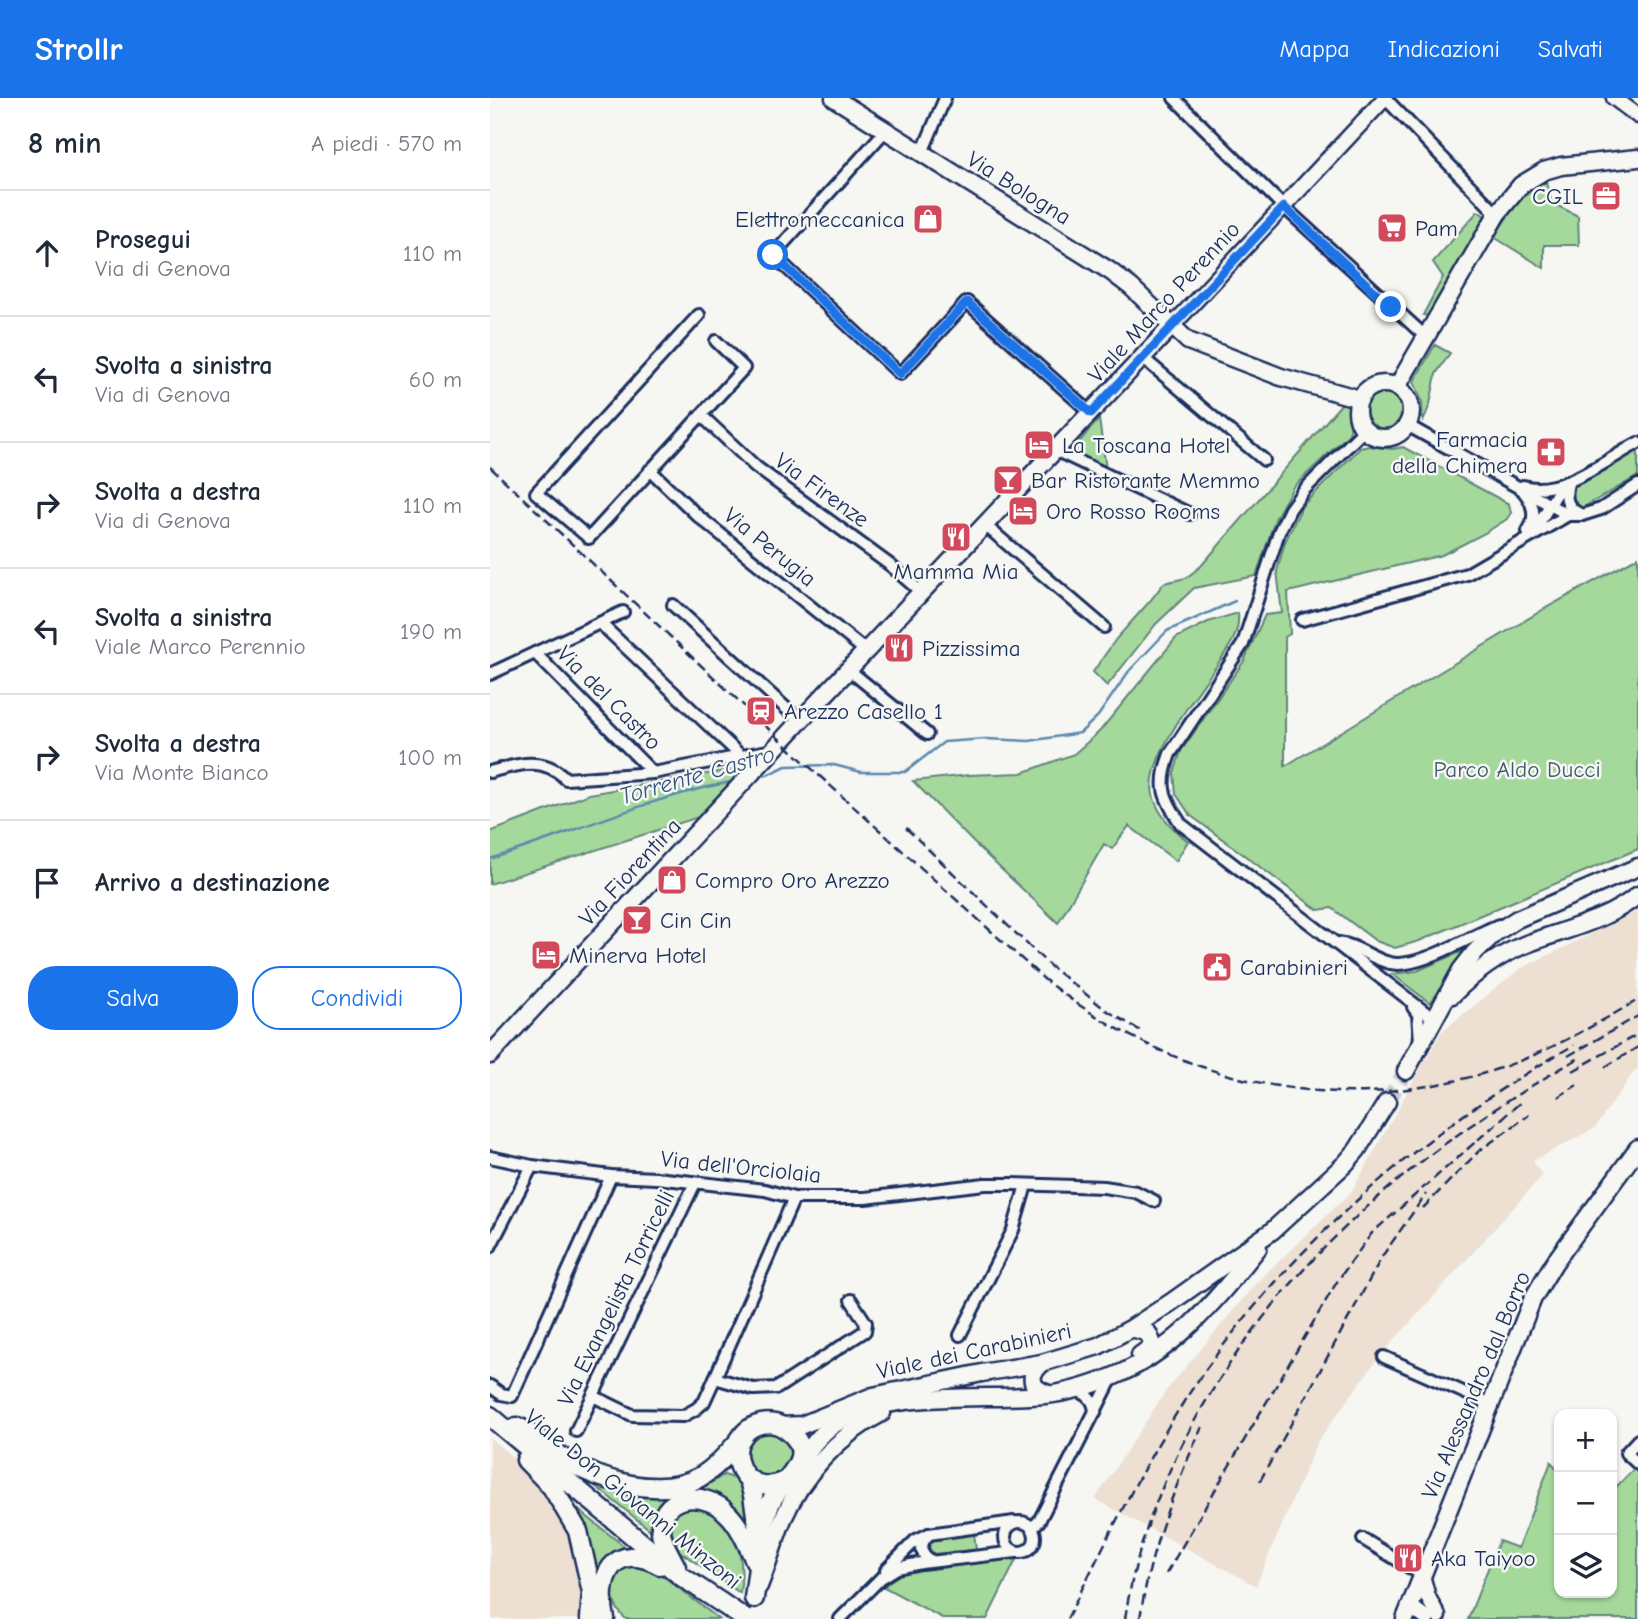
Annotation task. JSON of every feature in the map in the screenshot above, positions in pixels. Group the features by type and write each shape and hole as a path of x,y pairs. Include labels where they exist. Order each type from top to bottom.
{"main road":[{"name":"Via Bologna","path":"834,98 1110,271 1131,287 1188,341 1281,377 1360,398"},
{"path":"1397,387 1497,215 1521,185 1561,166 1638,158"},
{"name":"Viale Marco Perennio","path":"773,750 1172,326"},
{"path":"1380,384 1397,387 1404,392 1411,408 1407,425 1387,438 1364,429 1358,415 1360,398 1372,386 1380,384"},
{"name":"Via Fiorentina","path":"490,1055 773,750"},
{"path":"1406,1071 1461,970 1495,933 1517,919 1638,867"},
{"path":"1571,928 1564,905 1572,894"},
{"path":"1443,1004 1495,960 1521,946 1612,911 1638,895"},
{"name":"Viale dei Carabinieri","path":"791,1475 816,1440 841,1420 888,1404 920,1399 1048,1394 1073,1389 1117,1374 1148,1357 1184,1333 1272,1231 1345,1164 1387,1102"},
{"name":"Via Alessandro dal Borro","path":"1408,1613 1533,1298 1554,1263 1635,1158"},
{"name":"Viale dei Carabinieri","path":"781,1426 802,1425 873,1396 1042,1363 1098,1346 1132,1328 1272,1231"},
{"path":"1117,1374 1124,1364 1144,1352 1152,1342 1148,1333 1132,1328"},
{"path":"1042,1363 1034,1372 1033,1382 1039,1391 1048,1394"},
{"name":"Viale dei Carabinieri","path":"754,1598 770,1561 784,1517 807,1478 822,1459 855,1430 876,1416 920,1399"},
{"path":"492,1418 522,1429 566,1460 592,1474 638,1486 678,1485 700,1476 724,1458 743,1436 759,1425 766,1423 788,1430 797,1442 799,1457 791,1475 774,1497 766,1513 754,1598"},
{"path":"492,1418 509,1444 539,1471 552,1487 578,1531 596,1615"},
{"name":"Viale Don Giovanni Minzoni","path":"492,1418 681,1576 746,1619"},
{"path":"743,1436 738,1445 737,1461 748,1479 753,1495 760,1544"},
{"path":"681,1576 662,1539 663,1517 669,1507 723,1472 734,1471 758,1485 768,1486 791,1475"},
{"path":"678,1500 704,1499 728,1513 759,1569"},
{"path":"596,1615 610,1568 626,1557 645,1557 681,1576"},
{"path":"596,1615 617,1619"}],"street":[{"path":"922,153 945,98"},
{"path":"1174,98 1284,207 1426,338"},
{"path":"1385,98 1497,215"},
{"name":"Viale Marco Perennio","path":"1172,326 1385,98"},
{"path":"1614,98 1638,116"},
{"path":"886,130 773,255 900,374 967,302 1091,413"},
{"path":"699,315 536,493 589,538 744,368 716,341"},
{"path":"1143,358 1264,460"},
{"name":"Via Firenze","path":"702,416 756,467 890,565 922,593"},
{"path":"1407,425 1568,515 1582,515 1601,509 1638,485"},
{"path":"1364,429 1304,490 1290,509 1279,532 1243,644 1170,754 1164,770 1162,789 1181,824 1434,1019"},
{"path":"1527,538 1557,493 1568,483 1638,443"},
{"path":"1057,451 1190,514"},
{"name":"Via Perugia","path":"650,470 698,516 867,652"},
{"path":"1516,485 1545,488 1568,483"},
{"path":"1568,483 1566,500 1573,511 1582,515"},
{"path":"1516,485 1534,509 1527,538"},
{"path":"1302,620 1467,574 1568,515"},
{"path":"986,526 1104,627"},
{"path":"673,605 800,721"},
{"name":"Via del Castro","path":"490,674 623,612"},
{"name":"Via del Castro","path":"600,623 741,757"},
{"name":"Via del Castro","path":"535,653 653,773"},
{"path":"849,670 927,734"},
{"name":"Via del Castro","path":"490,772 525,762 557,770 566,779 653,773 773,750"},
{"path":"1336,942 1350,944 1387,963 1402,964 1420,960 1517,919"},
{"path":"1407,998 1418,1014 1420,1043"},
{"name":"Via dell'Orciolaia","path":"490,1157 532,1166 611,1176 765,1190 794,1198 865,1198 985,1184 1104,1186 1136,1192 1154,1201"},
{"path":"490,1247 532,1166"},
{"path":"490,1385 501,1394 512,1396 611,1176"},
{"name":"Via Evangelista Torricelli","path":"576,1432 695,1183"},
{"path":"960,1335 1013,1230 1026,1185"},
{"path":"593,1396 632,1415 683,1416 704,1402 794,1198"},
{"path":"715,1378 753,1390 777,1388 865,1331 866,1324 850,1300"},
{"path":"1384,1357 1490,1404"},
{"path":"1032,1528 1039,1521 1117,1374"},
{"path":"1073,1389 1090,1398 1096,1412"},
{"path":"1638,1440 1626,1452 1638,1464"},
{"path":"1014,1522 1006,1528 1004,1538 1008,1547 1016,1552"},
{"path":"840,1619 916,1540 929,1534 1024,1522 1032,1528 1035,1536 1033,1545 1026,1551 932,1561 897,1568 881,1578"},
{"path":"929,1534 921,1549 926,1558 932,1561"},
{"path":"1363,1539 1422,1575 1436,1618"},
{"path":"1408,1613 1436,1618"}],"shaded area":[{"path":"1638,911 1638,1070 1635,1070 1595,1128 1533,1161 1542,1176 1379,1357 1317,1442 1256,1586 1095,1499 1166,1391 1256,1283 1352,1191 1441,1032 1520,969"},
{"path":"490,1438 529,1471 561,1518 572,1545 583,1607 580,1619 490,1619"}],"green space":[{"path":"1546,182 1552,203 1578,216 1579,245 1544,245 1544,268 1494,237 1522,198"},
{"path":"1478,211 1489,219 1434,317 1423,315 1443,277 1433,262"},
{"path":"1435,345 1450,353 1436,374 1423,422 1422,402 1414,381"},
{"path":"1385,390 1399,396 1405,410 1399,424 1385,430 1371,424 1365,410 1371,396"},
{"path":"1343,402 1348,404 1350,411 1349,434 1293,487 1276,517 1256,576 1194,588 1156,624 1107,686 1093,672 1116,639 1164,583 1186,578 1201,566"},
{"path":"1099,419 1106,469 1073,449"},
{"name":"Parco Aldo Ducci","path":"1369,446 1392,449 1403,447 1509,504 1511,513 1507,519 1485,533 1442,555 1288,592 1290,634 1285,637 1285,766 1544,609 1638,557 1638,849 1419,941 1395,948 1376,941 1332,908 1318,910 1190,815 1176,794 1174,773 1181,751 1244,661 1265,615 1282,613 1277,571 1285,542 1302,506 1360,448"},
{"path":"1638,447 1638,476 1582,508 1574,505 1569,497 1575,485"},
{"path":"1238,613 1233,639 1165,744 1153,780 1153,795 1158,809 1171,826 1188,841 1176,861 1129,826 1112,849 1104,844 1058,923 913,781 1022,773 1074,754 1100,731 1176,638 1208,622"},
{"path":"748,767 702,816 490,884 490,832 589,794"},
{"path":"1477,945 1430,1003 1392,974 1417,971"},
{"path":"768,1432 777,1433 784,1438 789,1445 789,1463 784,1470 777,1475 768,1476 759,1475 752,1470 747,1463 746,1454 747,1445 752,1438 759,1433"},
{"path":"1551,1462 1554,1465 1554,1598 1617,1598 1617,1486 1634,1469 1638,1473 1638,1619 1468,1619 1499,1541 1518,1548"},
{"path":"724,1475 738,1482 746,1494 747,1526 699,1490"},
{"path":"589,1481 632,1493 677,1492 654,1533"},
{"path":"565,1499 630,1551 596,1590"},
{"path":"691,1505 718,1517 734,1537 741,1564 740,1593 676,1549 668,1532 673,1514"},
{"path":"974,1533 976,1550 934,1554 928,1547 932,1538"},
{"path":"1017,1558 987,1619 944,1619 884,1587 898,1573"},
{"path":"626,1564 651,1567 719,1619 626,1619 615,1604 612,1587 613,1575"}],"waterway":[{"name":"Torrente Castro","path":"756,777 786,766 834,765 861,772 905,772 944,742 986,739 1029,741 1080,733 1098,716 1129,671 1167,631 1235,601"},
{"name":"Torrente Castro","path":"490,859 674,796 736,781"}],"tunnel":[{"path":"1387,1102 1406,1071"}],"railway":[{"path":"490,467 791,750 1045,980 1094,1015 1145,1043 1198,1066 1253,1081 1310,1090 1367,1092 1426,1086 1485,1073 1564,1041 1638,1000"},
{"path":"906,828 1050,966 1106,1010 1141,1031"},
{"path":"1568,1056 1638,1016"},
{"path":"1573,1071 1638,1034"},
{"path":"1067,1619 1132,1491 1186,1398 1244,1319 1284,1273 1327,1228 1420,1148 1469,1111 1574,1045"},
{"path":"1605,1067 1638,1047"},
{"path":"1125,1619 1135,1567 1151,1516 1171,1467 1195,1420 1231,1362 1271,1308 1315,1258 1362,1212 1413,1169 1466,1129 1581,1057"},
{"path":"1558,1097 1577,1085"},
{"path":"1166,1574 1338,1280 1372,1233 1522,1101"},
{"path":"1423,1208 1479,1151 1529,1115"},
{"path":"1260,1481 1383,1255 1426,1194"},
{"path":"1140,1619 1156,1544 1181,1474 1202,1427"}],"place":[{"name":"CGIL","path":"1606,196"},
{"name":"Elettromeccanica","path":"928,219"},
{"name":"Pam","path":"1392,228"},
{"name":"La Toscana Hotel","path":"1039,445"},
{"name":"Farmacia della Chimera","path":"1551,452"},
{"name":"Bar Ristorante Memmo","path":"1008,480"},
{"name":"Oro Rosso Rooms","path":"1023,511"},
{"name":"Mamma Mia","path":"956,537"},
{"name":"Pizzissima","path":"899,648"},
{"name":"Arezzo Casello 1","path":"761,711"},
{"name":"Compro Oro Arezzo","path":"672,880"},
{"name":"Cin Cin","path":"637,920"},
{"name":"Minerva Hotel","path":"546,955"},
{"name":"Carabinieri","path":"1217,967"},
{"name":"Aka Taiyoo","path":"1408,1558"}],"route":[{"path":"773,255 900,374 967,302 1091,413 1284,207 1391,307"}]}
